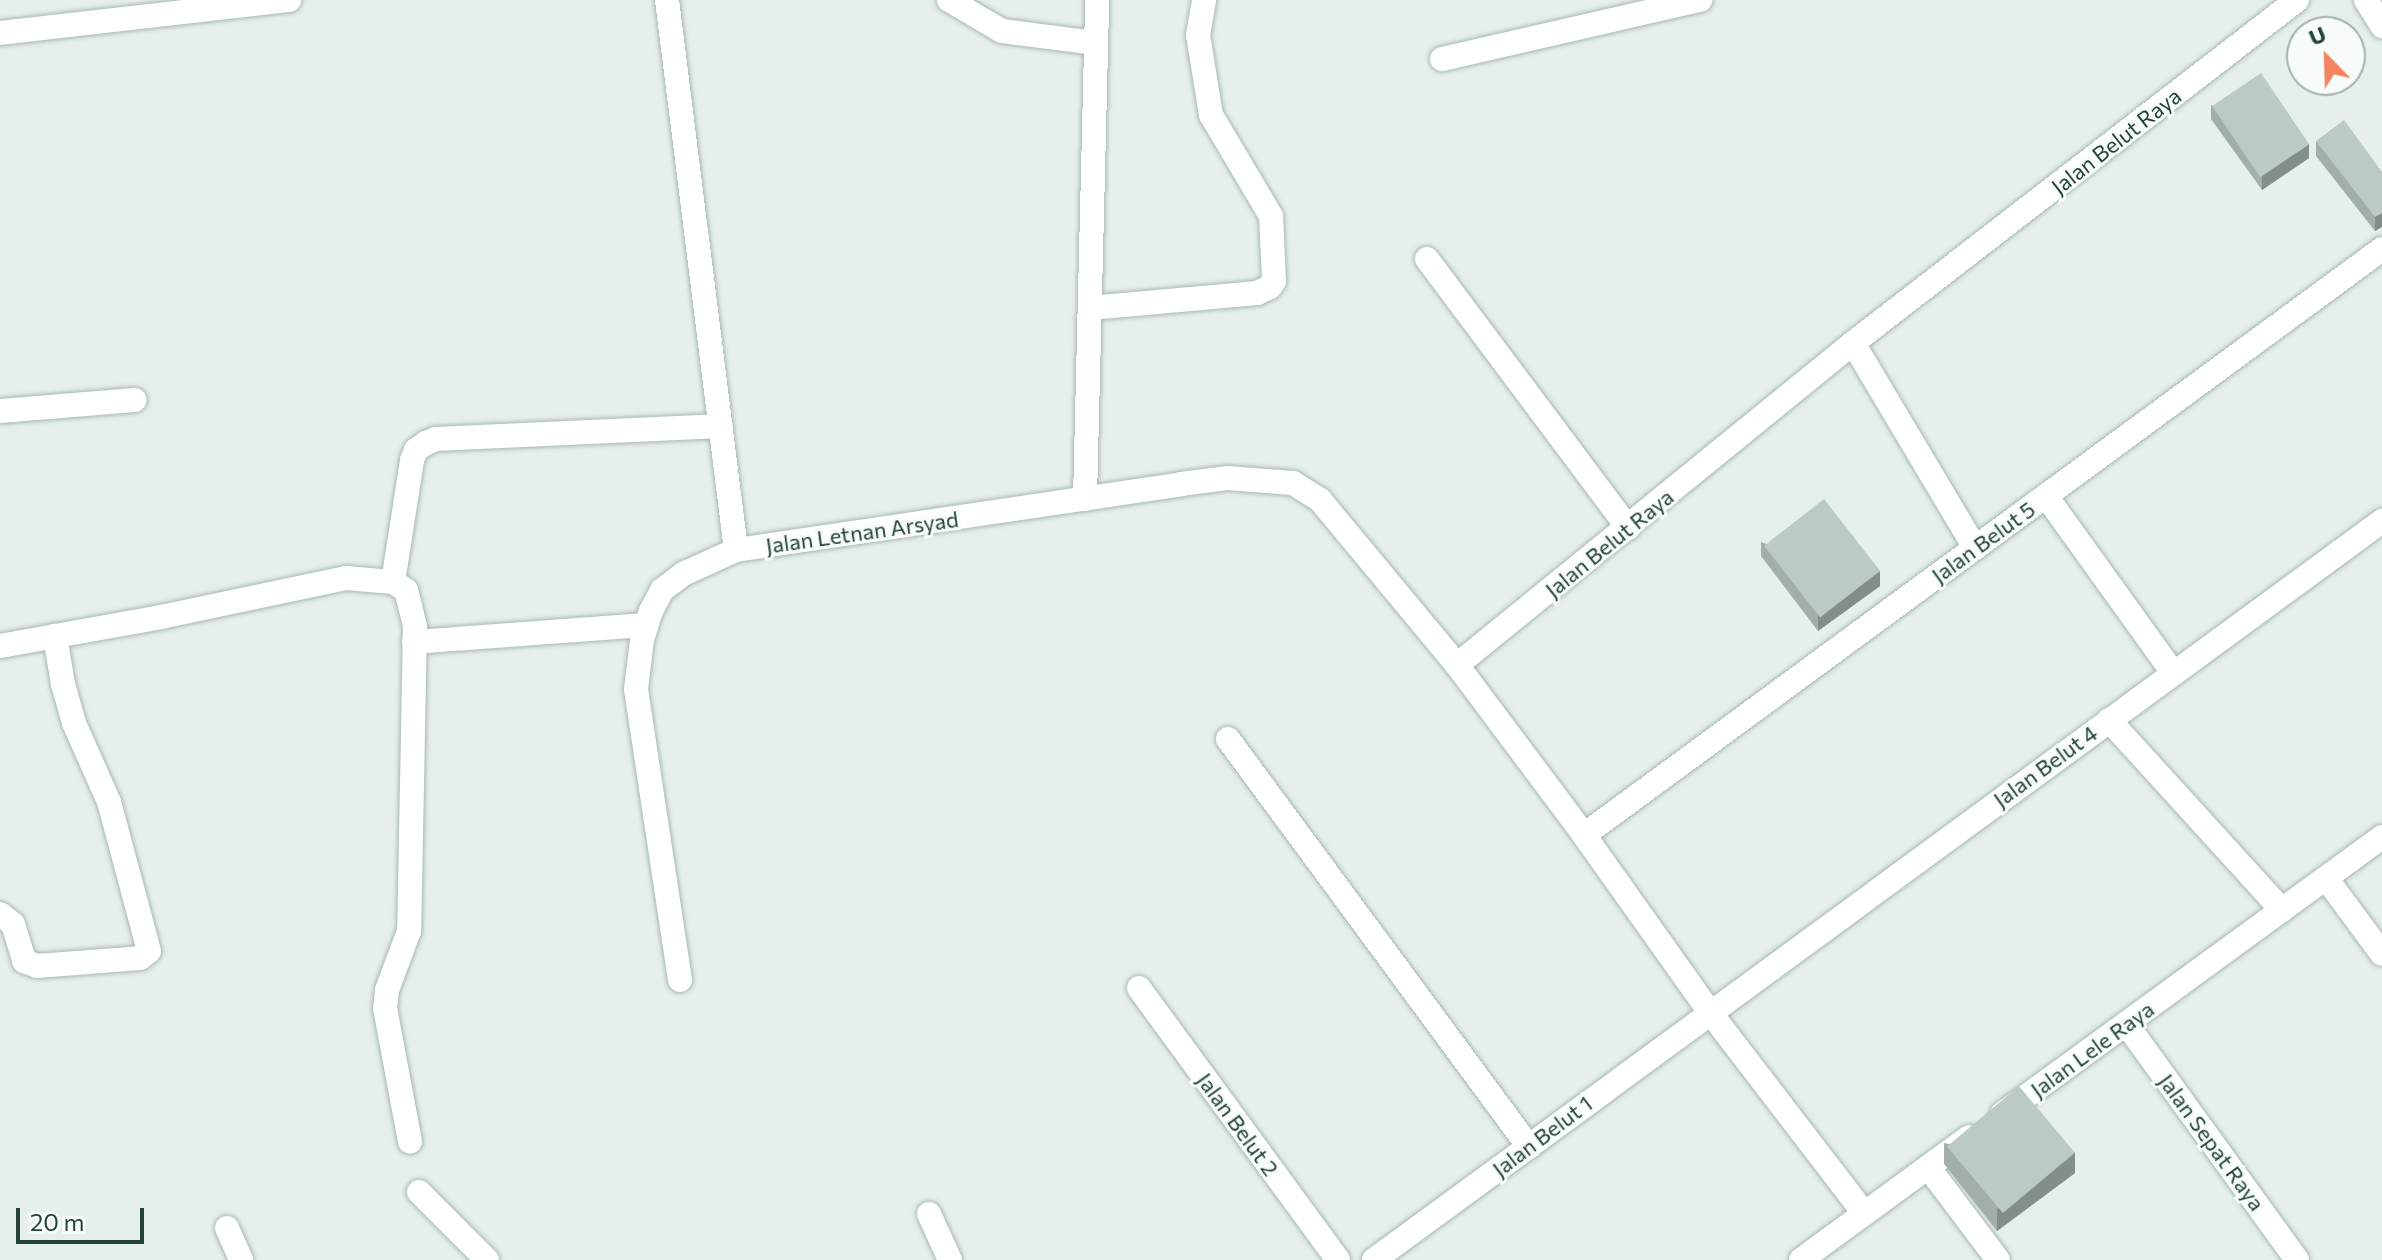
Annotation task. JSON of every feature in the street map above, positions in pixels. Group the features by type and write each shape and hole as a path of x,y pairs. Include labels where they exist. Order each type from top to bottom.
{"street":[{"path":"0,33 163,8 289,0"},
{"name":"Jalan Letnan Arsyad","path":"667,0 736,550 1227,478 1293,483 1320,500 1457,665"},
{"path":"949,0 1002,31 1096,43"},
{"path":"1085,499 1097,0"},
{"path":"1090,308 1257,293 1270,287 1274,281 1271,216 1211,115 1198,35 1204,0"},
{"path":"1442,59 1700,0"},
{"name":"Jalan Belut Raya","path":"1457,665 1853,343 2297,0"},
{"path":"2366,0 2382,26"},
{"name":"Jalan Belut 5","path":"1584,835 2382,249"},
{"path":"1427,259 1628,528"},
{"path":"1853,343 1975,548"},
{"path":"0,411 135,400"},
{"path":"393,582 412,460 416,450 426,443 436,439 721,426"},
{"path":"2046,496 2173,673"},
{"name":"Jalan Belut 4","path":"1709,1011 2382,521"},
{"path":"680,980 636,689 637,662 646,625 662,590 683,574 736,550"},
{"path":"0,646 346,578 393,582 402,586 409,598 414,642 409,931 387,990 385,1008 410,1142"},
{"path":"414,642 646,625"},
{"path":"0,914 13,924 24,961 37,966 140,958 149,951 109,802 74,723 63,684 55,636"},
{"path":"1457,665 1584,835 1709,1011 1864,1213"},
{"path":"2109,720 2282,910"},
{"path":"1228,739 1529,1147"},
{"name":"Jalan Lele Raya","path":"1801,1260 2382,837"},
{"path":"2326,878 2382,954"},
{"name":"Jalan Belut 2","path":"1139,988 1338,1260"},
{"name":"Jalan Belut 1","path":"1374,1260 1709,1011"},
{"name":"Jalan Sepat Raya","path":"2127,1025 2297,1260"},
{"path":"1928,1167 1998,1260"},
{"path":"419,1192 487,1260"},
{"path":"929,1214 950,1260"},
{"path":"227,1228 241,1260"}],"building":[{"path":"2261,73 2309,144 2260,177 2212,106"},
{"path":"2344,120 2382,172 2382,213 2375,217 2316,141"},
{"path":"1824,499 1880,571 1820,617 1764,546"},
{"path":"2019,1086 2075,1153 2003,1213 1947,1146"}]}
